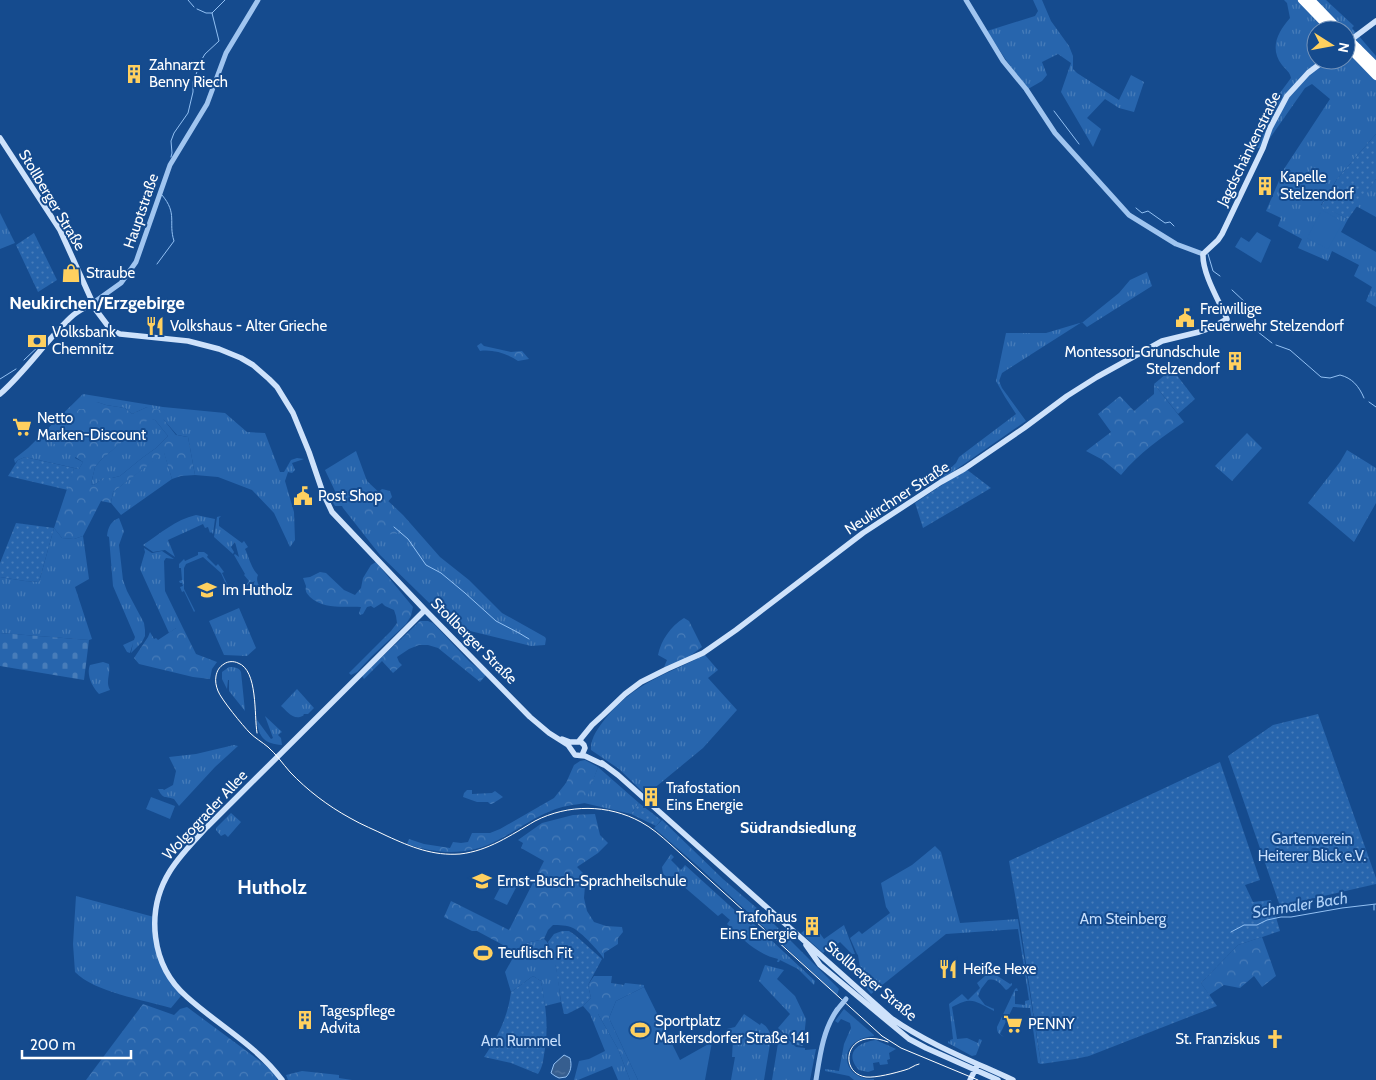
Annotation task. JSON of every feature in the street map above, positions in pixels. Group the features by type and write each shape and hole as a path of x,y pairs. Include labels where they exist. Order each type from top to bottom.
{"highway":[{"path":"1302,0 1321,20"},
{"path":"1311,0 1330,20"},
{"path":"1356,51 1376,66"},
{"path":"1356,51 1376,76"}],"main road":[{"path":"1356,37 1376,21"},
{"name":"Jagdschänkenstraße","path":"1203,254 1222,234 1263,148 1270,128 1287,96 1312,70"},
{"name":"Stollberger Straße","path":"0,138 60,230 96,310 111,330 120,334 208,346 241,358 261,372 277,387 293,413 332,512 530,717 570,748 574,755 581,746"},
{"name":"Neukirchner Straße","path":"570,748 581,746 595,723 625,694 641,682 704,652 736,630 863,533 964,469 1066,396 1162,341 1200,332 1227,319 1208,276 1203,254"},
{"name":"Hauptstraße","path":"0,394 71,317 93,303"},
{"name":"Wolgograder Allee","path":"282,1080 260,1055 185,995 170,978 156,943 155,915 158,900 169,872 190,845 425,610"},
{"name":"Stollberger Straße","path":"555,737 581,746 618,775 798,935 854,989 891,1018 998,1080"},
{"name":"Stollberger Straße","path":"977,1067 1013,1080"},
{"path":"970,1080 977,1067"}],"street":[{"name":"Hauptstraße","path":"93,303 122,283 136,262 170,165 207,104 226,53 258,0"},
{"path":"966,0 1003,61 1026,89 1055,133 1129,215 1176,244 1203,254"},
{"path":"816,1080 825,1034 831,1019 854,989"}],"green space":[{"path":"1033,0 1042,0 1051,21 1069,46 1073,56 1073,69 1077,73 1119,100 1131,75 1144,82 1134,112 1119,108 1105,99 1087,118 1101,129 1093,147 1061,92 1071,63 1058,54 1042,62 1047,75 1042,81 1028,89 987,31 1035,16 1038,11"},
{"path":"1284,0 1326,0 1348,20 1306,20 1306,70 1356,70 1356,33 1376,56 1376,134 1337,179 1321,205 1348,219 1341,232 1376,252 1376,307 1366,301 1372,287 1354,276 1359,265 1332,251 1328,261 1298,248 1302,239 1278,226 1281,218 1266,211 1284,169 1330,99 1312,84 1305,88 1263,148 1252,148 1265,113 1291,78 1278,59 1276,52 1279,35 1290,18 1287,3"},
{"path":"1376,134 1376,179 1348,219 1321,206 1337,179"},
{"path":"1376,179 1376,217 1356,206"},
{"path":"1322,210 1343,222 1328,249 1307,238"},
{"path":"0,213 15,243 0,249"},
{"path":"1257,232 1271,240 1261,263 1235,247 1241,237 1249,242"},
{"path":"34,233 57,280 38,292 16,245"},
{"path":"1147,272 1152,286 1087,327 1082,322 1119,293 1130,280"},
{"path":"1081,323 1002,373 999,381 1002,388 1026,421 941,480 939,479 956,463 959,457 1016,414 996,381 1006,333 1046,333"},
{"path":"481,343 484,346 511,352 522,351 529,359 518,361 500,353 480,351 477,346"},
{"path":"1172,369 1195,399 1178,414 1154,384"},
{"path":"1154,384 1184,422 1143,453 1121,475 1103,460 1086,451 1111,432 1098,414 1120,396 1134,411 1154,394"},
{"path":"83,394 163,407 225,413 247,432 265,433 280,472 284,472 291,460 297,458 304,459 292,463 295,470 292,473 288,472 285,481 294,512 295,540 290,547 274,513 252,490 218,477 195,475 188,437 177,435 164,420 147,407 132,414 125,408 97,402 75,458 83,462 79,469 25,457 15,463 14,459 28,448"},
{"path":"97,402 125,408 132,414 147,407 160,410 164,420 176,435 188,437 195,475 172,479 164,453 113,492 111,503 101,501 83,536 74,539 62,538 54,528 74,468 79,469 83,462 53,443 79,409 86,409 88,405","holes":["149,419 155,420 168,436 156,448 120,476 103,478 94,485 91,484 95,467 101,460"]},
{"path":"149,418 155,420 168,436 156,448 120,476 103,478 94,485 91,484 95,467 101,460"},
{"path":"1247,433 1262,448 1232,481 1215,466"},
{"path":"1347,450 1376,468 1376,503 1354,542 1308,503"},
{"path":"356,451 367,481 403,515 440,557 469,580 502,613 545,637 545,645 531,646 466,630 457,630 380,555 343,508 325,470"},
{"path":"164,452 172,479 121,515 111,503 113,492"},
{"path":"25,457 74,468 68,490 8,476 18,460"},
{"path":"966,469 991,488 923,528 915,503"},
{"path":"356,488 375,495 382,489 390,491 392,497 386,504 391,507 391,513 402,520 408,534 400,528 397,533 383,534 378,532 361,506 345,501 344,506 335,506 332,501 333,495 340,492 344,497"},
{"path":"196,515 215,519 213,534 203,524 168,540 175,557 165,550 153,552 143,545 175,524"},
{"path":"221,516 219,518 219,526 242,543 244,541 248,547 245,549 258,575 257,582 263,592 253,585 255,581 245,586 249,581 234,555 239,557 235,542 231,547 234,552 233,554 214,537 217,517"},
{"path":"119,518 124,531 119,545 123,580 144,623 145,630 142,642 131,653 133,643 130,653 127,652 123,645 134,640 135,637 113,586 109,537 107,536 110,525"},
{"path":"16,523 54,528 39,582 0,577 0,563"},
{"path":"54,528 62,538 74,539 83,536 89,579 75,587 92,639 0,633 0,577 39,582"},
{"path":"144,548 152,553 162,551 174,559 166,558 164,561 165,591 183,628 176,628 169,633 140,569 145,552"},
{"path":"198,552 204,552 216,566 218,564 224,572 222,573 230,590 232,590 229,591 221,573 203,557 186,564 184,568 184,589 194,612 184,591 182,592 180,587 183,586 179,581 182,580 179,564 184,559 185,561 198,555"},
{"path":"376,562 413,607 411,616 406,624 357,672 351,675 349,673 397,623 394,610 382,603 374,608 371,606 367,607 363,614 360,615 361,607 321,604 310,597 306,591 303,578 320,572 326,573 344,590 355,595 361,588 363,578 371,565"},
{"path":"239,608 256,648 247,656 224,655 209,621"},
{"path":"684,618 689,621 702,647 686,659 664,667 667,660 658,655 661,644 671,629"},
{"path":"420,621 433,623 469,661 486,675 480,682 438,648 428,645 419,645 397,657 402,665 393,673 382,661 364,679 362,676"},
{"path":"176,628 183,628 196,654 217,662 212,669 210,679 193,677 139,664 134,658 150,632 154,639 158,640"},
{"path":"0,633 89,640 84,680 0,666"},
{"path":"705,655 718,670 708,678 737,710 703,748 646,795 619,769 591,750 593,738 605,719 616,707 639,688"},
{"path":"103,662 109,664 108,684 110,690 99,694 90,680 89,669 90,665"},
{"path":"229,667 237,668 241,672 245,711 229,691 229,680 227,689 222,679 222,672"},
{"path":"297,689 314,708 308,714 300,717 292,715 281,706"},
{"name":"Gartenverein Heiterer Blick e.V.","path":"1318,714 1376,878 1376,884 1280,906 1228,756 1273,725"},
{"path":"265,716 282,732 278,735 281,738 282,745 271,743 261,735 257,720 271,739 273,738"},
{"path":"234,745 238,746 215,767 179,806 174,799 164,797 161,794 158,789 164,790 173,785 176,771 169,757 196,754"},
{"path":"585,760 598,767 585,803 555,809 488,845 466,851 443,852 407,844 409,839 424,844 450,848 453,842 468,842 472,833 490,833 500,829 554,798 566,783 574,765"},
{"name":"Am Steinberg","path":"1220,762 1260,880 1245,885 1253,902 1271,900 1280,931 1238,945 1201,983 1217,1006 1089,1056 1041,1064 1009,861"},
{"path":"598,767 639,803 631,814 584,803"},
{"path":"467,790 472,790 472,794 492,793 495,791 503,797 492,804 477,802 463,797"},
{"path":"151,797 175,806 170,819 146,809"},
{"path":"639,803 661,820 656,826 631,814"},
{"path":"231,813 241,822 228,837 225,834 221,836 216,828"},
{"path":"595,814 600,835 608,843 598,853 577,867 583,873 584,898 587,911 594,922 606,926 622,927 623,932 618,938 618,944 604,953 604,959 585,937 568,926 553,925 548,930 544,939 526,943 514,951 477,931 472,931 444,917 451,901 509,930 544,861 521,848 523,843 518,840 542,823 573,815"},
{"path":"662,820 723,879 765,915 839,989 837,995 699,867 654,828"},
{"path":"935,846 941,852 960,923 1018,919 1041,1064 1038,1063 1030,1008 1013,1007 1000,1034 997,1029 1015,989 1017,988 1018,991 1015,991 1015,1004 1025,1005 1025,1001 1029,1000 1018,929 946,934 871,994 862,982 866,976 861,974 858,955 850,938 859,931 862,934 890,913 886,907 881,883 912,865"},
{"path":"671,854 674,857 671,860 681,870 685,865 751,925 753,923 815,981 814,985 798,969 780,960 777,962 778,959 750,945 727,924 730,920 722,913 718,916 675,879 670,879 663,874 662,867"},
{"path":"505,878 518,884 507,905 494,899"},
{"path":"76,896 154,917 155,946 175,988 181,996 171,1008 107,990 83,979 75,972 73,944"},
{"path":"813,924 824,939 844,925 855,954 852,954 840,942 836,945 833,943 823,953 801,933"},
{"path":"569,931 575,935 602,959 588,985 591,998 583,1006 567,1014 564,1014 556,968 548,942 554,934"},
{"path":"1262,937 1276,976 1262,987 1254,976 1240,988 1224,985 1209,995 1201,983 1238,945"},
{"path":"544,939 554,959 561,1002 545,1006 541,981 533,976 511,992 505,972 514,956 514,951 526,943"},
{"path":"765,965 784,970 777,979 795,996 806,1019 803,1046 794,1043 778,1028 790,1014 759,981"},
{"path":"996,975 1010,984 1012,983 1012,985 1006,990 996,981 988,980 978,996 985,1005 994,1009 994,1011 973,1001 952,1007 957,1039 967,1038 978,1043 979,1039 982,1040 976,1055 972,1056 948,1043 948,1041 950,1042 953,1039 949,1004 962,994 968,1000 980,988 977,983 985,976"},
{"name":"Am Rummel","path":"533,976 541,981 546,1018 546,1045 538,1074 511,1063 484,1057 502,1026 511,992"},
{"path":"594,976 612,976 611,983 644,985 644,987 616,1001 609,1018 638,1080 630,1080 618,1049 598,1014 590,1014 583,1006 591,998 588,985"},
{"name":"Sportplatz Markersdorfer Straße 141","path":"644,987 680,1060 712,1042 705,1080 638,1080 609,1018 616,1001"},
{"path":"143,1004 174,1015 180,1009 187,1007 264,1064 275,1074 277,1080 86,1080"},
{"path":"844,1009 874,1035 853,1044 848,1051 849,1067 854,1073 863,1078 874,1080 854,1080 849,1076 825,1071 825,1069 839,1071 844,1044 851,1028 850,1023 841,1019 838,1023 835,1021"},
{"path":"590,1014 598,1014 618,1049 630,1080 618,1080 612,1066 574,1080 579,1061 589,1059 605,1051"},
{"path":"744,1014 760,1025 761,1023 763,1024 770,1033 771,1038 764,1080 731,1080 735,1057 732,1057 733,1039 727,1029 735,1027"},
{"path":"778,1030 796,1047 805,1048 805,1050 816,1049 810,1080 772,1080 779,1037 777,1036"},
{"path":"876,1040 896,1049 889,1053 890,1059 887,1060 888,1064 880,1065 879,1062 873,1063 874,1070 868,1072 859,1070 854,1064 853,1054 855,1049 864,1043"},
{"path":"302,1071 339,1075 339,1078 352,1080 288,1080 286,1075"}],"water":[{"path":"564,1055 570,1058 571,1068 566,1077 559,1078 551,1073 554,1064"}],"waterway":[{"path":"188,0 194,7"},
{"path":"171,157 171,141 174,133 188,113 193,92 193,82 202,59 219,41 212,13 225,0"},
{"path":"197,9 206,13 212,13"},
{"path":"1054,111 1079,144"},
{"path":"157,264 174,241 170,208 162,195"},
{"path":"1136,208 1142,213 1148,211 1165,223 1170,222 1174,226"},
{"path":"1208,254 1213,271 1220,276"},
{"path":"1232,290 1247,304"},
{"path":"1251,308 1253,328 1272,343"},
{"path":"24,360 42,343"},
{"path":"1276,345 1290,350 1321,377 1330,378 1340,375 1352,380 1364,398"},
{"path":"0,379 16,369"},
{"path":"1369,402 1376,407"},
{"path":"394,527 408,539 426,565 441,573 496,621 529,639"},
{"name":"Schmaler Bach","path":"1231,932 1244,925 1257,925 1267,920 1281,917 1376,904"},
{"name":"Schmaler Bach","path":"1374,905 1374,910"}],"tram line":[{"path":"257,733 254,694 249,674 238,663 226,663 217,672 216,684 220,695 250,733 271,750 303,785 326,803 355,821 422,850 441,854 460,854 480,850 499,842 548,815 574,809 602,809 628,816 641,822 653,829 670,844 882,1036 901,1048 978,1080"},
{"path":"888,1042 874,1038 862,1040 854,1045 850,1052 849,1060 851,1067 857,1074 870,1077 896,1072 919,1064"}],"place":[{"name":"Zahnarzt Benny Riech","path":"134,74"},
{"name":"Kapelle Stelzendorf","path":"1265,186"},
{"name":"Straube","path":"71,273"},
{"name":"Freiwillige Feuerwehr Stelzendorf","path":"1185,318"},
{"name":"Volkshaus - Alter Grieche","path":"155,326"},
{"name":"Volksbank Chemnitz","path":"37,341"},
{"name":"Montessori-Grundschule Stelzendorf","path":"1235,361"},
{"name":"Netto Marken-Discount","path":"22,427"},
{"name":"Post Shop","path":"303,496"},
{"name":"Im Hutholz","path":"207,590"},
{"name":"Trafostation Eins Energie","path":"651,797"},
{"name":"Ernst-Busch-Sprachheilschule","path":"482,881"},
{"name":"Trafohaus Eins Energie","path":"812,926"},
{"name":"Teuflisch Fit","path":"483,953"},
{"name":"Heiße Hexe","path":"948,969"},
{"name":"Tagespflege Advita","path":"305,1020"},
{"name":"PENNY","path":"1013,1024"},
{"name":"Sportplatz Markersdorfer Straße 141","path":"640,1030"},
{"name":"St. Franziskus","path":"1275,1039"}],"district":[{"name":"Neukirchen/Erzgebirge","path":"97,303"},
{"name":"Südrandsiedlung","path":"798,827"},
{"name":"Hutholz","path":"272,887"}]}
